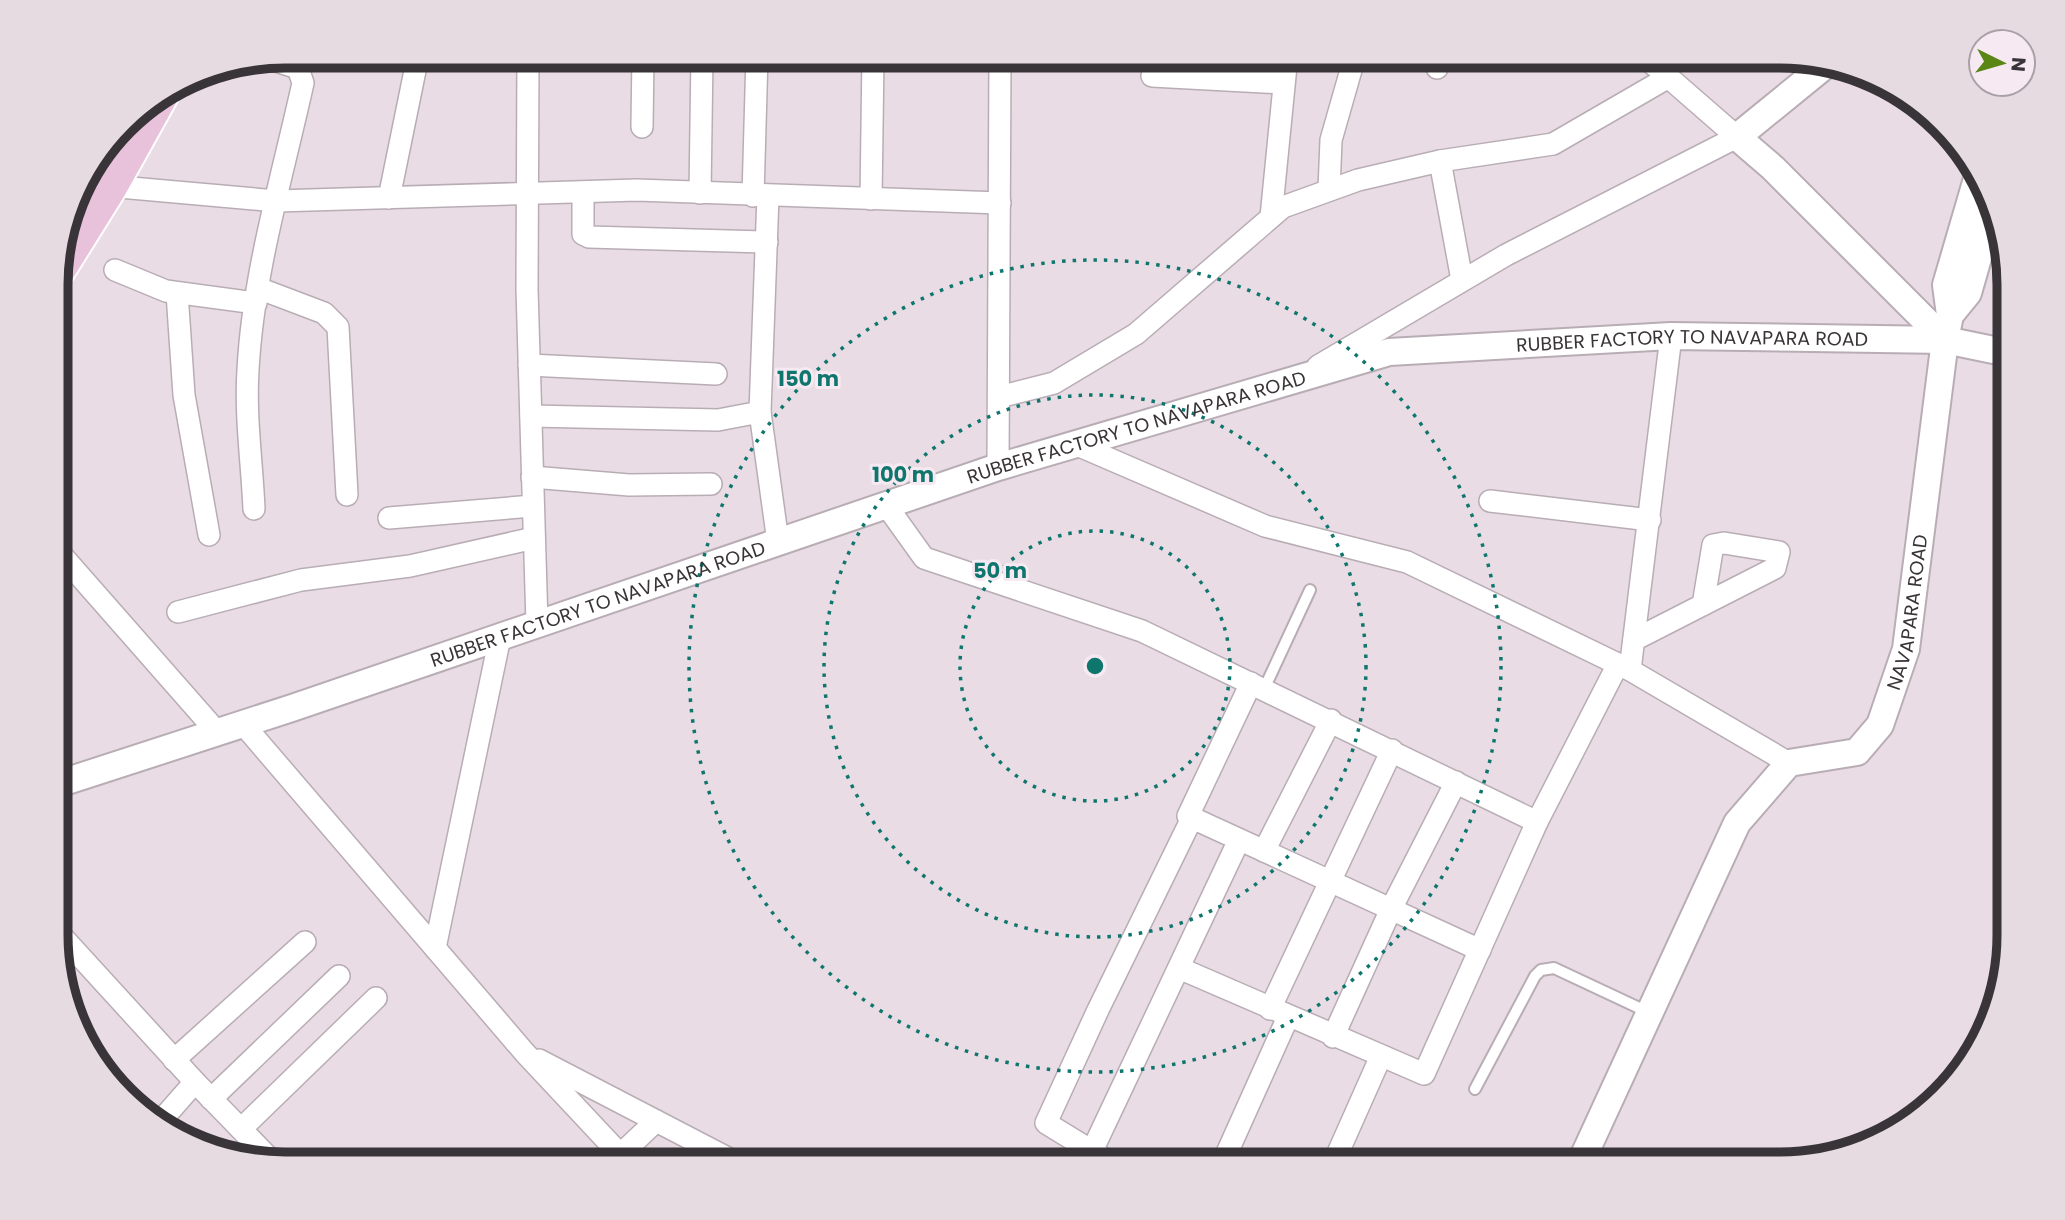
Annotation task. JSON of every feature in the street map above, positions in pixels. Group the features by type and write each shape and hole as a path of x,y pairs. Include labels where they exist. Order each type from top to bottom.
{"main road":[{"path":"78,221 90,192 138,126"}],"street":[{"path":"254,509 248,373 257,295 303,83 298,68"},
{"path":"388,198 415,68"},
{"path":"528,68 529,365 537,624"},
{"path":"642,127 643,68"},
{"path":"700,193 702,68"},
{"path":"757,68 761,196 766,242 760,412 778,542"},
{"path":"871,199 873,68"},
{"path":"998,467 1000,68"},
{"path":"1271,217 1285,68"},
{"path":"1329,190 1331,140 1352,68"},
{"path":"999,397 1054,383 1136,334 1283,206 1358,180 1440,161 1553,144 1652,68"},
{"path":"1657,68 1773,168 1948,327 1968,293 1987,224"},
{"path":"1295,379 1506,255 1737,137 1817,72"},
{"path":"1152,76 1283,83"},
{"path":"1440,161 1462,280"},
{"name":"NAVAPARA ROAD","path":"1789,763 1857,752 1881,726 1906,649 1948,327 1946,285 1974,189"},
{"path":"90,192 277,201 583,192 1000,202"},
{"path":"583,192 583,234 589,237 766,242"},
{"path":"116,270 177,293 257,295 324,313 338,327 347,495"},
{"path":"177,293 184,395 209,535"},
{"name":"RUBBER FACTORY TO NAVAPARA ROAD","path":"68,781 243,724 998,467 1389,352 1671,336 1948,327 1996,348"},
{"path":"1179,968 1424,1074 1536,822 1624,667 1634,640 1671,336"},
{"path":"529,365 716,374"},
{"path":"531,415 718,420 760,412"},
{"path":"1075,444 1265,526 1407,562 1624,667 1789,763 1737,823 1586,1151"},
{"path":"533,477 629,485 711,484"},
{"path":"1490,501 1650,520"},
{"path":"886,505 925,558 1142,631 1331,720 1536,822"},
{"path":"389,518 533,506"},
{"path":"178,612 301,580 410,566 534,538"},
{"path":"68,562 217,732"},
{"path":"1634,640 1703,605"},
{"path":"435,948 500,636"},
{"path":"1258,686 1188,816 1480,950"},
{"path":"1264,851 1331,720"},
{"path":"243,724 525,1053 618,1152"},
{"path":"1227,1151 1331,881 1392,750"},
{"path":"1334,1037 1391,909 1456,782"},
{"path":"1192,818 1046,1123 1091,1151 1239,840"},
{"path":"174,1059 304,942"},
{"path":"69,944 261,1150"},
{"path":"211,1099 339,976"},
{"path":"240,1129 376,998"},
{"path":"525,1053 715,1152"},
{"path":"1339,1151 1381,1056"},
{"path":"166,1115 195,1082"},
{"path":"631,1152 656,1121"}],"lane":[{"path":"1258,686 1310,590"},
{"path":"1475,1089 1535,976 1541,970 1554,968 1650,1013"}]}
